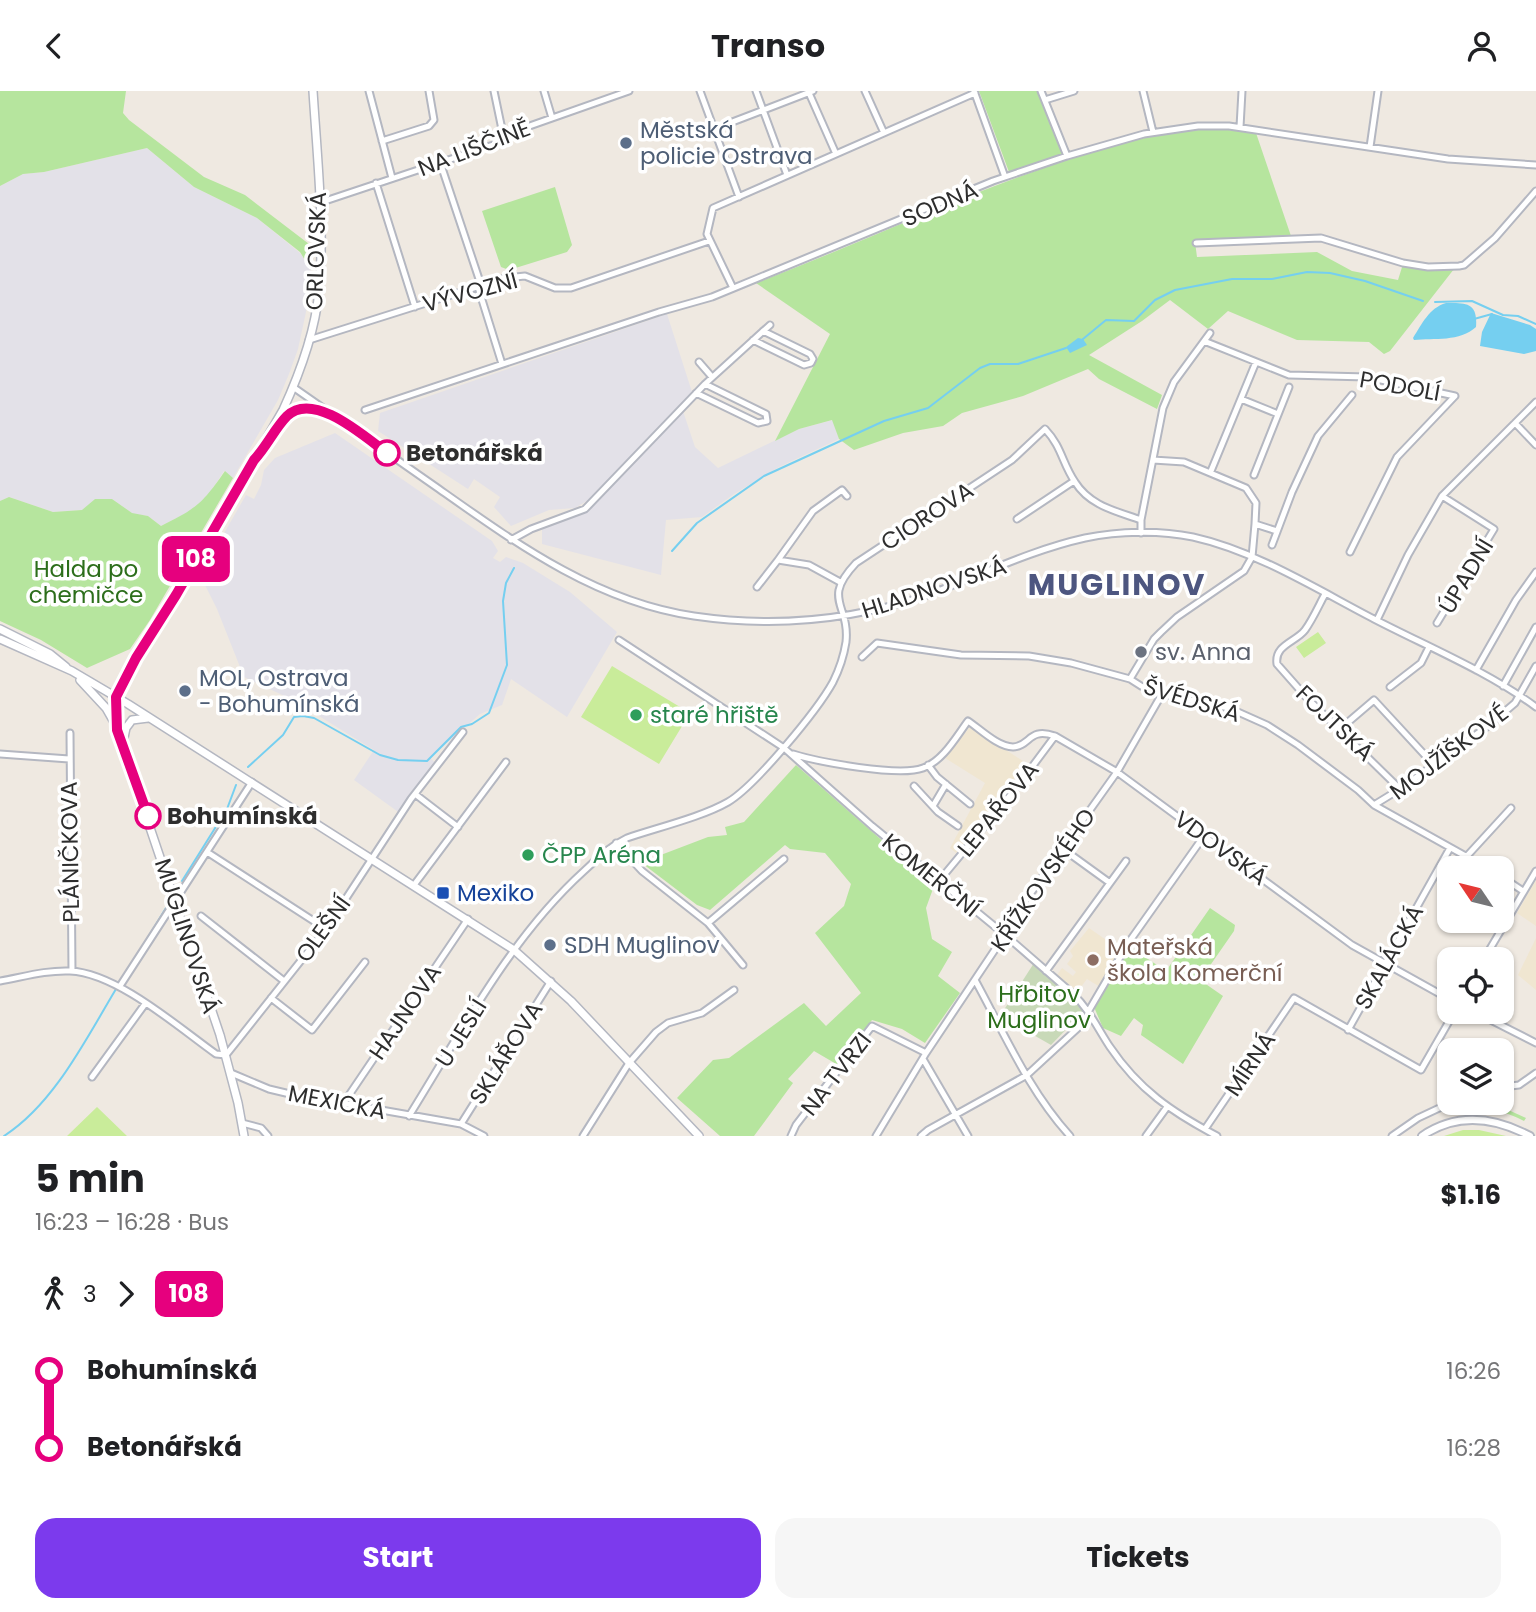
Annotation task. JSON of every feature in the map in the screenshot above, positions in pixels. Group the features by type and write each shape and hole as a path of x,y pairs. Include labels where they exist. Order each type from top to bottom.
{"main road":[{"name":"ORLOVSKÁ","path":"116,697 136,658 184,583 254,460 293,387 309,340 319,291 319,203 313,91"},
{"path":"0,629 50,653 72,671 106,708 116,726"},
{"path":"2,640 72,671 116,697 514,950 551,981 699,1136"},
{"name":"MUGLINOVSKÁ","path":"116,697 116,726 226,1055 244,1136"},
{"path":"123,742 126,728 132,720 150,718"}],"street":[{"path":"369,91 392,178"},
{"path":"382,141 432,123 434,120 429,91"},
{"path":"494,91 504,139"},
{"path":"544,91 552,118"},
{"path":"606,91 609,98"},
{"name":"NA LIŠČINĚ","path":"319,203 494,145 521,129 629,91"},
{"path":"700,91 739,197"},
{"path":"756,91 787,175"},
{"path":"865,91 884,132"},
{"path":"1041,91 1068,156"},
{"path":"1045,100 1074,91"},
{"path":"1143,91 1153,132"},
{"path":"1240,127 1242,91"},
{"path":"1370,147 1378,91"},
{"path":"714,129 810,92 836,154"},
{"path":"733,288 707,235 713,208 974,92 1005,177"},
{"name":"SODNÁ","path":"365,410 733,288 1005,177 1153,132 1198,126 1240,127 1448,159 1536,165"},
{"path":"440,162 479,279 478,287 502,364"},
{"path":"376,183 415,307"},
{"path":"1196,243 1321,238 1403,263 1428,267 1459,266 1464,265 1495,238 1536,191"},
{"name":"VÝVOZNÍ","path":"309,340 505,278 525,276 555,288 571,288 709,241"},
{"path":"511,540 531,529 585,509 712,377 770,325"},
{"path":"753,340 804,365 811,363 810,354 763,331"},
{"path":"1141,533 1141,520 1168,392 1210,333"},
{"name":"PODOLÍ","path":"1205,341 1289,375 1367,377 1455,396 1397,457 1350,552"},
{"path":"699,362 712,377"},
{"path":"1212,471 1256,362"},
{"path":"696,393 758,423 767,421 764,413 705,384"},
{"path":"293,387 511,540 557,568 596,587 652,607 738,621 780,622 843,617 838,604 840,582 809,565 778,560"},
{"path":"1254,475 1289,387"},
{"path":"1272,545 1292,492 1318,436 1352,395"},
{"path":"1241,399 1278,414"},
{"path":"1377,620 1408,555 1442,496 1536,402"},
{"path":"254,460 289,414 310,409 332,414"},
{"path":"1515,423 1536,445"},
{"name":"CIOROVA","path":"840,582 856,563 1012,460 1045,429 1057,442 1074,481"},
{"path":"1130,679 1154,639 1177,617 1234,580 1244,571 1252,557 1256,503 1253,495 1239,483 1212,471 1184,462 1153,460"},
{"path":"1017,519 1074,481 1087,497 1101,506 1141,520"},
{"path":"757,587 813,511 842,490 847,496"},
{"name":"ÚPADNÍ","path":"1437,623 1494,529 1442,496"},
{"path":"1255,524 1277,531"},
{"name":"HLADNOVSKÁ","path":"514,950 567,888 616,843 729,801 784,748 833,682 846,643 843,617 928,594 1077,540 1141,533 1194,538 1252,557 1476,670 1536,707"},
{"path":"1476,670 1536,572"},
{"name":"FOJTSKÁ","path":"1325,594 1306,629 1277,655 1277,663 1307,698 1400,789"},
{"path":"1503,686 1536,627"},
{"name":"KOMERČNÍ","path":"619,640 784,748 872,826 1073,994 1128,1070 1167,1107 1217,1136"},
{"name":"ŠVÉDSKÁ","path":"862,657 877,643 961,655 1028,656 1071,663 1130,679 1162,694 1218,705 1267,725 1301,747 1374,805 1467,856"},
{"path":"1390,687 1421,663 1429,647"},
{"name":"MOJŽÍŠKOVÉ","path":"1374,805 1488,726 1515,703 1536,666"},
{"name":"KŘÍŽKOVSKÉHO","path":"876,1136 1004,934 1117,772 1162,694"},
{"path":"1340,729 1374,700 1434,765"},
{"path":"790,753 830,764 906,771 924,768 945,752 968,721 1003,744 1013,747 1036,734 1045,732 1055,736"},
{"name":"OLEŠNÍ","path":"226,1055 326,929 415,794 463,732"},
{"name":"PLÁNIČKOVA","path":"70,733 72,971"},
{"name":"VDOVSKÁ","path":"1055,736 1117,772 1352,945 1437,992"},
{"name":"LEPAŘOVA","path":"940,881 1055,736"},
{"path":"0,754 69,759"},
{"path":"414,885 506,762"},
{"path":"928,765 971,804"},
{"path":"120,986 252,782"},
{"path":"933,806 946,784"},
{"path":"915,786 933,806 958,826"},
{"path":"415,794 457,827"},
{"path":"1467,856 1511,808"},
{"path":"921,1136 1027,1075 1090,1014 1129,943 1205,836"},
{"path":"616,843 642,871 708,923 743,965"},
{"name":"SKALÁCKÁ","path":"1348,1030 1450,848"},
{"path":"1063,849 1110,883"},
{"path":"207,852 326,929"},
{"path":"708,923 784,859"},
{"path":"1046,971 1126,861"},
{"path":"1491,947 1536,871"},
{"path":"1514,885 1523,891"},
{"path":"201,916 284,981"},
{"name":"HAJNOVA","path":"343,1104 468,919"},
{"name":"U JESLÍ","path":"409,1115 514,950"},
{"path":"271,998 312,1030 365,962"},
{"path":"0,981 43,972 72,971 89,974 120,986 216,1054 226,1055"},
{"name":"SKLÁŘOVA","path":"461,1124 551,981"},
{"path":"975,981 1050,1114 1070,1136"},
{"path":"583,1136 629,1063 664,1026 702,1013 734,990"},
{"name":"MÍRNÁ","path":"1205,1129 1294,998 1348,1030"},
{"path":"92,1077 145,1003"},
{"path":"1348,1030 1421,1070 1447,1024"},
{"path":"1499,1024 1536,1043"},
{"name":"NA TVRZI","path":"790,1136 872,1026 925,1056"},
{"path":"925,1056 968,1136"},
{"name":"MEXICKÁ","path":"231,1073 269,1089 461,1124 484,1136"},
{"path":"1514,1086 1536,1073"},
{"path":"1146,1136 1167,1107"},
{"path":"1392,1136 1418,1118 1437,1109"},
{"path":"1422,1136 1450,1122 1474,1119 1501,1123 1530,1136"},
{"path":"243,1123 261,1128 268,1136"}],"shaded area":[{"path":"147,148 194,187 257,218 305,260 311,270 306,312 289,374 278,400 233,478 224,471 208,496 195,509 161,526 148,516 133,514 112,499 95,499 83,510 53,512 9,497 0,501 0,186 23,174 44,172"},
{"path":"667,314 692,392 590,499 575,508 549,510 511,526 494,507 500,497 474,479 468,489 378,431 380,413"},
{"path":"683,411 695,447 718,468 799,429 833,420 839,439 779,467 702,517 666,520 661,575 542,544 542,529 588,511"},
{"path":"335,433 492,541 498,551 493,558 500,562 506,557 523,563 570,592 617,632 567,717 511,679 502,705 480,714 430,758 437,764 401,814 354,780 374,750 293,700 244,677 217,609 200,575 246,495 254,499 264,470 275,458"},
{"path":"970,727 1026,763 956,853 950,848 985,783 945,758"},
{"path":"1536,880 1536,926 1517,913"},
{"name":"Mateřská škola Komerční","path":"1089,928 1122,951 1100,987 1087,979 1077,992 1057,975 1062,968 1073,976 1076,972 1067,964 1073,956 1070,951"},
{"path":"1536,938 1536,990 1518,975"}],"green space":[{"path":"0,91 126,91 123,113 129,120 204,177 245,195 309,244 311,270 300,252 257,218 194,187 147,148 44,172 23,174 0,186"},
{"path":"979,91 1040,91 1064,149 1062,155 1009,172"},
{"path":"1219,129 1256,133 1291,236 1195,242 1197,257 1317,252 1352,271 1398,280 1403,264 1428,270 1454,269 1390,351 1384,354 1369,342 1297,340 1228,311 1208,329 1170,300 1089,355 1162,395 1157,409 1099,379 1088,369 1023,396 962,413 943,426 903,433 854,450 839,439 832,420 799,429 775,441 830,334 756,283 1060,162 1150,137"},
{"path":"555,187 572,245 567,252 509,270 501,267 482,211"},
{"name":"Halda po chemičce","path":"225,471 233,478 150,620 130,649 87,668 41,640 0,621 0,501 9,497 53,512 82,510 95,499 112,499 132,513 148,516 161,526 198,504"},
{"path":"1318,632 1326,643 1304,658 1296,647"},
{"name":"staré hřiště","path":"612,666 690,713 659,764 581,717"},
{"path":"796,765 934,886 926,908 932,939 952,952 938,976 960,993 925,1043 902,1029 872,1020 838,1065 814,1051 788,1079 793,1083 754,1136 720,1136 677,1098 713,1060 729,1058 804,1003 826,1026 861,993 815,933 844,906 851,884 825,853 790,849 785,845 710,910 697,905 643,864 708,837 727,835 725,827 744,822"},
{"path":"1210,908 1235,925 1234,931 1200,980 1223,996 1183,1064 1141,1035 1143,1025 1134,1018 1121,1036 1103,1028 1094,1007 1130,947 1166,971"},
{"name":"Hřbitov Muglinov","path":"1034,963 1084,1011 1051,1045 1000,1016"},
{"path":"97,1107 127,1136 67,1136"},
{"path":"1514,1113 1526,1118 1524,1121 1510,1115"},
{"path":"1463,1130 1479,1130 1506,1136 1444,1136"}],"water":[{"path":"1446,303 1465,304 1473,308 1476,327 1455,337 1414,340 1427,317"},
{"path":"1491,313 1536,329 1536,351 1524,354 1480,346 1482,332"},
{"path":"1078,338 1083,339 1087,345 1070,353 1066,347"}],"waterway":[{"path":"1083,339 1106,320 1134,321 1155,300 1175,290 1232,279 1272,279 1307,272 1330,273 1365,281 1423,301"},
{"path":"1435,302 1472,301 1503,315 1518,316 1536,324"},
{"path":"1474,319 1492,314"},
{"path":"672,551 697,523 764,476 884,421 928,408 980,368 990,364 1018,364 1066,348"},
{"path":"248,767 283,735 294,717 303,716 314,718 380,755 398,760 427,761 461,727 472,724 489,713 507,665 503,601 506,583 514,568"},
{"path":"182,881 227,809 236,785"},
{"path":"141,949 166,908"},
{"path":"4,1136 22,1123 54,1089 116,989"}],"bus line":[{"name":"108","path":"148,816 117,730 116,697 136,658 184,583 254,460 286,417 301,409 332,414 387,453"}],"place":[{"name":"Městská policie Ostrava","path":"626,143"},
{"name":"Betonářská","path":"387,453"},
{"name":"sv. Anna","path":"1141,652"},
{"name":"MOL, Ostrava - Bohumínská","path":"185,691"},
{"name":"staré hřiště","path":"636,715"},
{"name":"Bohumínská","path":"148,816"},
{"name":"ČPP Aréna","path":"528,855"},
{"name":"Mexiko","path":"443,893"},
{"name":"SDH Muglinov","path":"550,945"},
{"name":"Mateřská škola Komerční","path":"1093,960"}],"district":[{"name":"MUGLINOV","path":"1117,585"}]}
